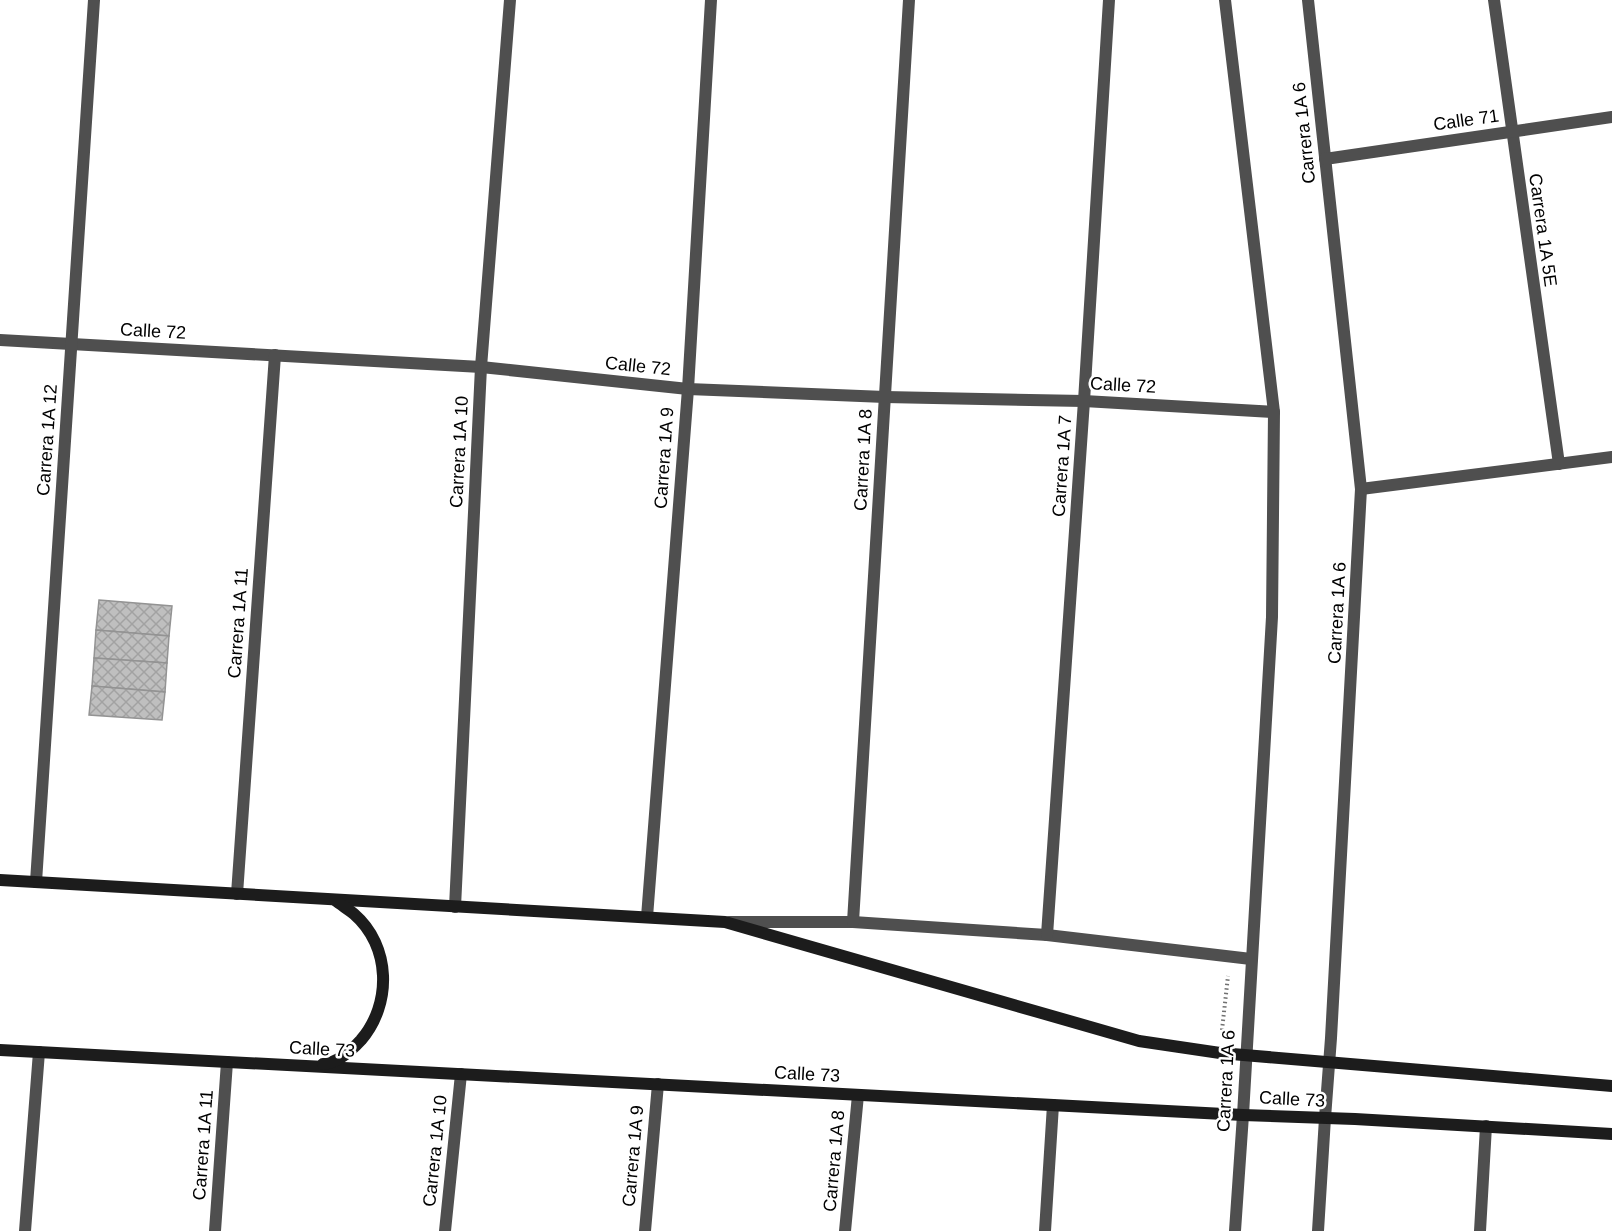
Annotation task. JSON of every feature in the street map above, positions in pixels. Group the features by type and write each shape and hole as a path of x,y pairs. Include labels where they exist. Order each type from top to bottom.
{"main road":[{"path":"0,880 725,922 1139,1041 1220,1053 1612,1086"},
{"path":"307,1066 331,1064 352,1050 369,1031 380,1008 384,982 378,949 371,934 355,914 334,900"},
{"name":"Calle 73","path":"0,1050 1612,1134"}],"street":[{"name":"Carrera 1A 12","path":"36,882 94,0"},
{"name":"Carrera 1A 10","path":"455,907 481,367 510,0"},
{"name":"Carrera 1A 9","path":"647,917 688,390 711,0"},
{"name":"Carrera 1A 8","path":"853,922 909,0"},
{"name":"Carrera 1A 7","path":"1047,935 1109,0"},
{"name":"Carrera 1A 6","path":"1225,0 1274,412 1272,617 1235,1231"},
{"name":"Carrera 1A 6","path":"1308,0 1361,489 1330,1063 1318,1231"},
{"name":"Carrera 1A 5E","path":"1494,0 1559,464"},
{"name":"Calle 71","path":"1325,159 1612,117"},
{"name":"Calle 72","path":"0,340 481,367 688,390 1084,401 1274,412"},
{"name":"Carrera 1A 11","path":"237,894 275,355"},
{"path":"1361,489 1612,457"},
{"path":"725,922 853,922 1047,935 1251,959"},
{"path":"25,1231 39,1052"},
{"name":"Carrera 1A 11","path":"215,1231 227,1062"},
{"name":"Carrera 1A 10","path":"445,1231 461,1074"},
{"name":"Carrera 1A 9","path":"645,1231 658,1084"},
{"name":"Carrera 1A 8","path":"845,1231 858,1095"},
{"path":"1045,1231 1053,1105"},
{"path":"1480,1231 1486,1126"}],"path":[{"path":"1222,1030 1230,957"}],"building":[{"path":"99,600 172,606 169,636 96,630"},
{"path":"96,630 169,636 167,663 94,658"},
{"path":"94,658 167,663 165,692 92,686"},
{"path":"92,686 165,692 162,720 89,715"}]}
